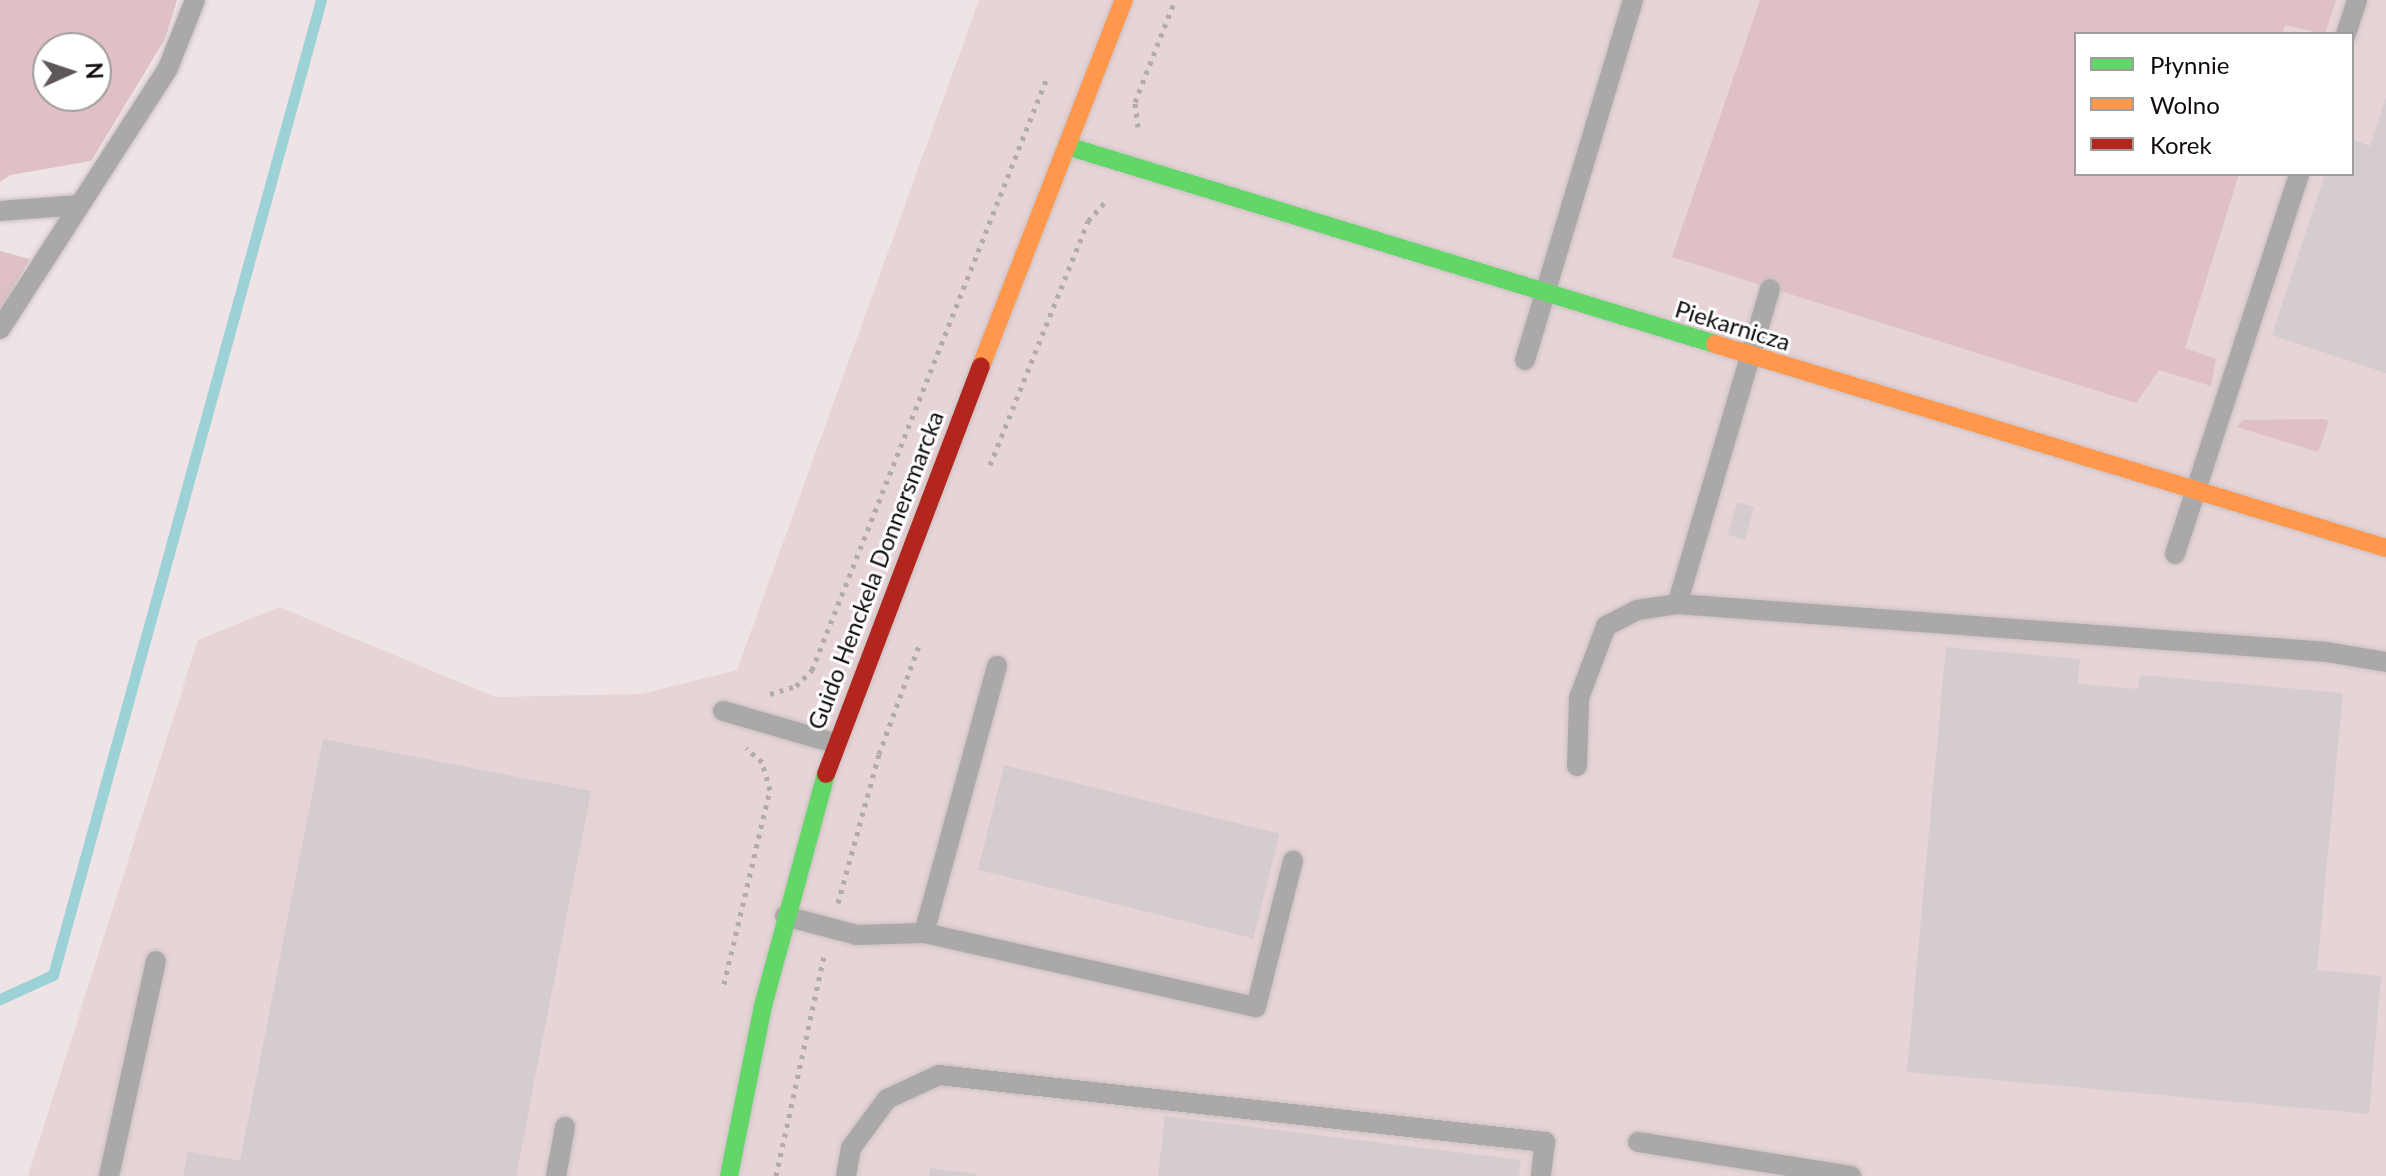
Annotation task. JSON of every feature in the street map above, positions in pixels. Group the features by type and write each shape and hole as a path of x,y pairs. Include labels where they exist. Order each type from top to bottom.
{"street":[{"name":"Guido Henckela Donnersmarcka","path":"729,1176 785,916 834,743 1124,0"},
{"name":"Piekarnicza","path":"1067,146 2386,548"}],"lane":[{"path":"0,329 168,68 195,0"},
{"path":"1525,360 1633,0"},
{"path":"2347,32 2357,0"},
{"path":"2175,554 2298,176"},
{"path":"0,211 80,205"},
{"path":"1677,604 1770,289"},
{"path":"1577,766 1579,698 1606,626 1637,610 1677,604 2327,652 2386,662"},
{"path":"924,933 997,666"},
{"path":"723,711 834,743"},
{"path":"785,916 857,935 924,933 1256,1007 1293,861"},
{"path":"109,1176 156,961"},
{"path":"846,1176 851,1148 887,1099 939,1075 1545,1142 1541,1176"},
{"path":"556,1176 565,1127"},
{"path":"1638,1142 1851,1176"}],"path":[{"path":"1139,134 1135,102 1175,0"},
{"path":"988,468 1088,221 1116,189"},
{"path":"776,1176 831,928 879,754 921,641"}],"shaded area":[{"path":"0,0 177,0 165,39 91,161 10,175 0,182"},
{"path":"979,0 2386,0 2386,1176 28,1176 198,640 279,607 495,697 642,694 737,670"},
{"path":"1760,0 2336,0 2326,32 2285,25 2283,32 2074,32 2074,176 2238,176 2185,348 2216,359 2211,386 2159,370 2136,403 1672,257"},
{"path":"0,251 30,259 0,311"},
{"path":"2243,420 2329,421 2318,452 2237,427"}],"building":[{"path":"2386,97 2386,373 2272,335 2324,176 2354,176 2354,140 2370,146"},
{"path":"1737,502 1754,507 1745,540 1728,535"},
{"path":"1946,647 2080,659 2078,684 2138,689 2140,675 2343,693 2317,970 2381,976 2369,1114 1907,1072"},
{"path":"323,739 591,791 516,1176 183,1176 188,1151 240,1161"},
{"path":"1004,765 1280,834 1253,938 978,870"},
{"path":"1165,1116 1521,1160 1519,1176 1158,1176"},
{"path":"930,1168 976,1174 976,1176 929,1176"}],"waterway":[{"path":"0,999 53,975 321,0"}],"traffic: fast":[{"path":"1067,146 1715,344"},
{"path":"729,1176 763,1006 826,774"}],"traffic: slow":[{"path":"981,366 1124,0"},
{"path":"1715,344 2386,548"}],"traffic: jam":[{"path":"826,774 981,366"}]}
